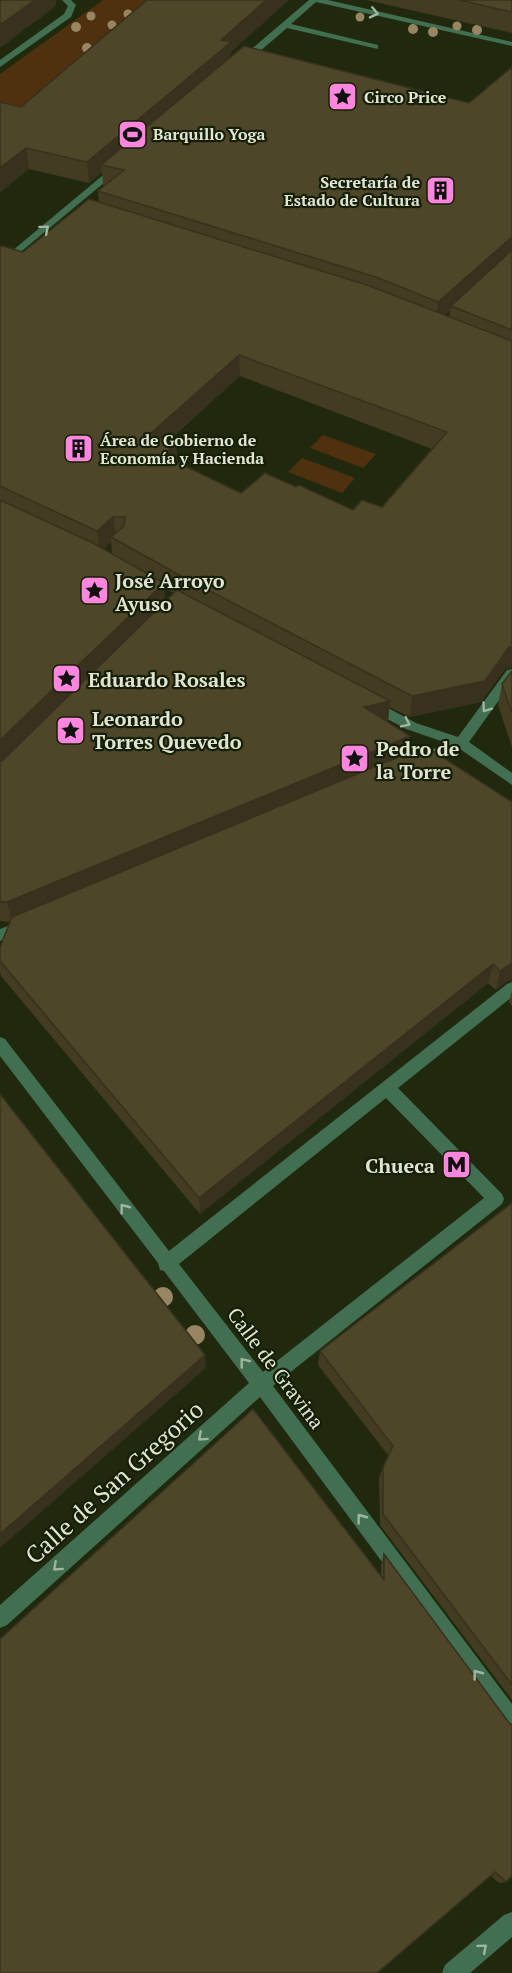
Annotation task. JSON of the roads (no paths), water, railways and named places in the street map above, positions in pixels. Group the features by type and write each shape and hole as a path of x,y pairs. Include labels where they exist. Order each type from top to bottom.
{"street":[{"path":"0,64 68,15 72,5 66,0"},
{"path":"231,71 315,0 512,44"},
{"path":"285,25 375,47"},
{"path":"0,266 124,162"},
{"path":"69,208 86,213"},
{"path":"406,766 461,743 512,673"},
{"path":"360,699 411,726 461,743 512,780"},
{"path":"0,936 33,922"},
{"path":"166,1264 506,993"},
{"name":"Calle de Gravina","path":"0,1044 166,1264 261,1384 512,1721"},
{"name":"Calle de San Gregorio","path":"0,1618 261,1384 496,1200 387,1088"},
{"path":"453,1973 512,1923"}],"place":[{"name":"Circo Price","path":"343,97"},
{"name":"Barquillo Yoga","path":"132,134"},
{"name":"Secretaría de Estado de Cultura","path":"441,191"},
{"name":"Área de Gobierno de Economía y Hacienda","path":"79,449"},
{"name":"José Arroyo Ayuso","path":"94,591"},
{"name":"Eduardo Rosales","path":"67,679"},
{"name":"Leonardo Torres Quevedo","path":"71,730"},
{"name":"Pedro de la Torre","path":"355,759"},
{"name":"Chueca","path":"456,1165"}]}
